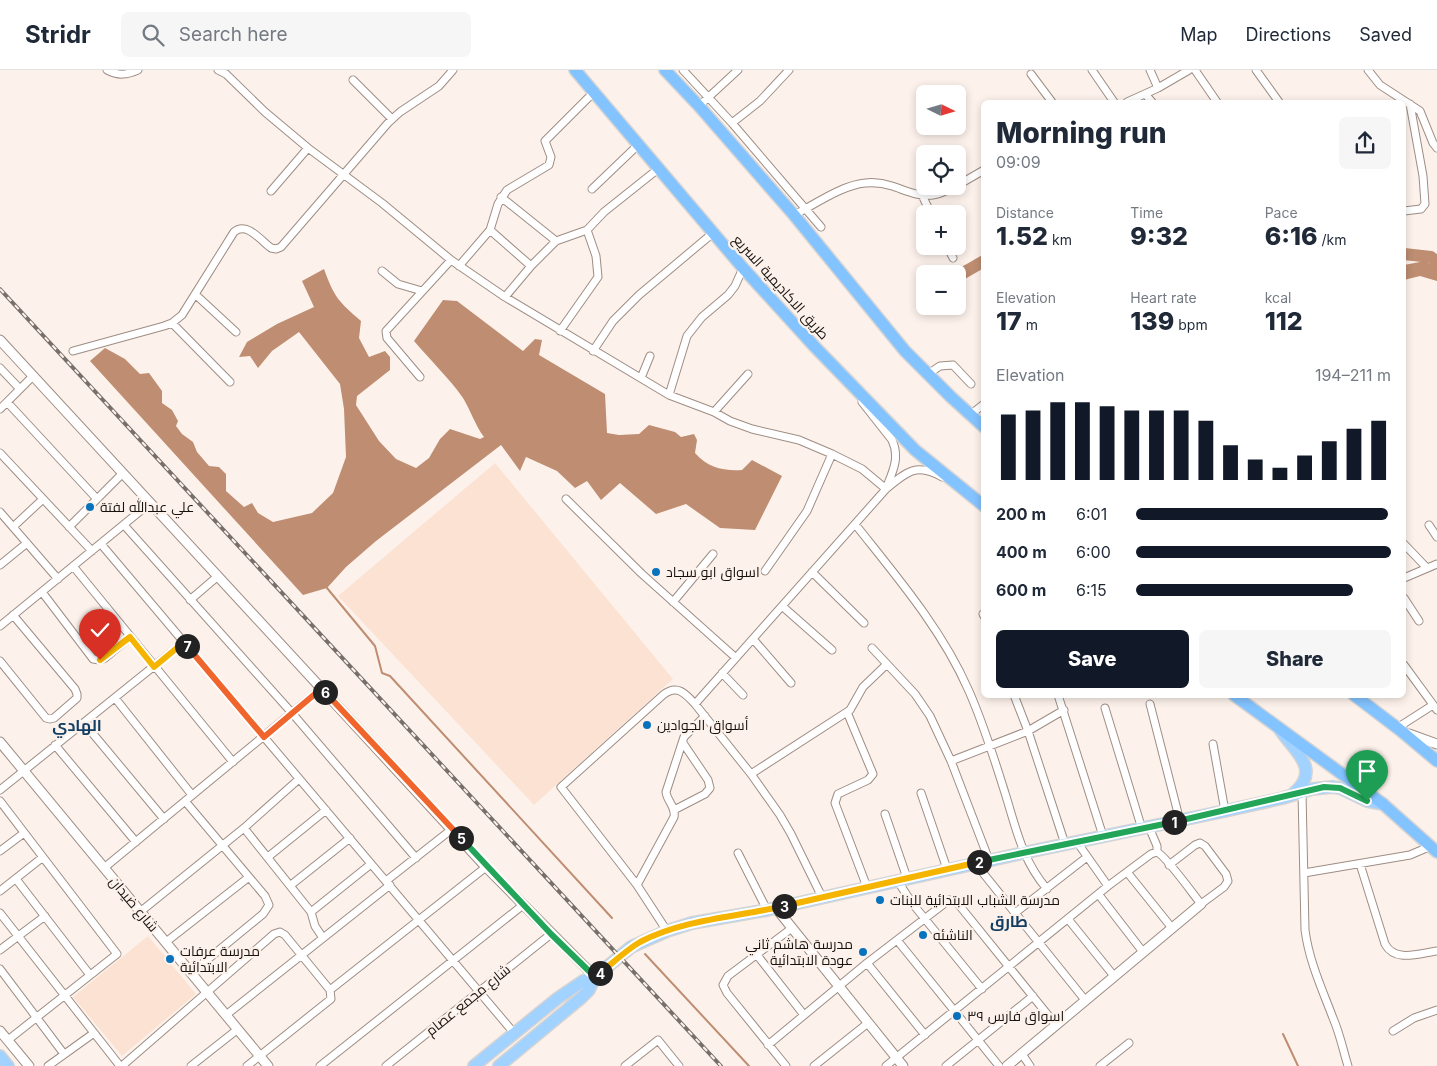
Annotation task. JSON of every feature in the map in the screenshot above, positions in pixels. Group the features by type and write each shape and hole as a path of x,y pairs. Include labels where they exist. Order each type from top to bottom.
{"highway":[{"name":"طريق الاكاديمية السريع","path":"575,70 743,268 844,379 915,450 981,504"},
{"path":"665,70 699,106 794,216 905,351 981,424"},
{"path":"1238,698 1383,804 1434,849"},
{"path":"1358,698 1437,761"}],"main road":[{"path":"1279,728 1306,766 1304,782 1290,796"},
{"path":"474,1066 566,992 583,981 595,977 631,947 667,931 692,923 771,909 975,863 1225,811 1324,787 1340,788 1367,801 1383,804"},
{"path":"498,1066 581,998 589,990 595,977"},
{"path":"0,1056 8,1066"}],"street":[{"path":"107,70 120,75 138,70"},
{"path":"218,70 226,74 265,112 308,148 382,203 451,260 505,297 669,395 752,429 799,440 832,454 862,469 886,489"},
{"path":"73,351 172,324 182,315 196,295 236,230 246,229 271,248 279,248 392,119 435,89 453,70"},
{"path":"683,70 732,123 821,227"},
{"path":"699,106 738,70"},
{"path":"732,123 760,101 789,70"},
{"path":"1092,70 1113,100"},
{"path":"1150,70 1158,88"},
{"path":"1132,100 1158,88 1189,70"},
{"path":"1195,70 1216,100"},
{"path":"1256,70 1278,100"},
{"path":"1368,70 1380,86 1403,100"},
{"path":"1031,74 1050,100"},
{"path":"353,80 392,119"},
{"path":"459,266 490,230 502,197 514,185 549,165 551,157 544,141 594,92"},
{"path":"1145,94 1150,100"},
{"path":"1406,102 1420,111 1433,143 1437,148"},
{"path":"1406,211 1421,209 1425,204 1423,176 1410,104"},
{"path":"592,189 638,145"},
{"path":"271,191 308,148"},
{"path":"505,297 531,266 556,241 587,230 604,212 658,169"},
{"path":"966,180 981,172"},
{"path":"794,216 848,187 862,183 891,185 916,194"},
{"path":"922,195 927,205"},
{"path":"502,197 556,241"},
{"path":"490,230 531,266"},
{"path":"560,331 598,277 596,256 587,230"},
{"path":"593,351 613,322 639,295 713,233"},
{"path":"420,377 387,338 386,333 451,260"},
{"path":"669,395 687,336 702,317 728,295 735,286 743,268"},
{"path":"382,271 398,284 422,291"},
{"path":"196,295 236,332"},
{"path":"172,324 230,382"},
{"path":"0,340 486,867 595,977"},
{"path":"642,378 650,356"},
{"path":"928,374 940,366 953,365 971,384"},
{"path":"0,368 20,390"},
{"path":"714,412 748,374"},
{"path":"0,409 33,376"},
{"path":"844,379 895,446 896,460 886,489"},
{"path":"6,402 96,499"},
{"path":"970,415 981,406"},
{"path":"0,453 92,551"},
{"path":"765,571 807,511 832,454"},
{"path":"695,704 886,489 906,473 918,469 935,473 968,493"},
{"path":"69,526 123,473"},
{"path":"13,527 43,499"},
{"path":"566,499 642,574 736,658"},
{"path":"0,626 150,504"},
{"path":"1,514 58,579"},
{"path":"855,524 918,604 948,650 969,690 990,747 1023,853 1047,889"},
{"path":"124,525 292,713 416,858"},
{"path":"1429,526 1437,537"},
{"path":"0,565 27,543"},
{"path":"101,544 514,1033"},
{"path":"1406,546 1427,568"},
{"path":"673,602 713,554"},
{"path":"1406,577 1437,564"},
{"path":"73,566 233,762"},
{"path":"812,572 864,623"},
{"path":"190,600 218,576"},
{"path":"42,592 94,658 100,660 105,658 130,637"},
{"path":"1406,601 1419,621"},
{"path":"782,606 832,650"},
{"path":"0,661 46,718 54,718 77,698 74,689 13,615"},
{"path":"753,638 791,683"},
{"path":"0,790 184,642"},
{"path":"872,648 926,708 951,761 989,860"},
{"path":"751,774 846,712 852,706 862,687 887,664"},
{"path":"1398,729 1435,708 1406,668"},
{"path":"722,673 744,696"},
{"path":"104,868 322,688"},
{"path":"667,931 637,885 561,787 668,690 681,690 695,704 751,774 791,834 822,897"},
{"path":"115,698 192,795"},
{"path":"1015,698 1071,843 1087,857 1108,886"},
{"path":"1059,698 1103,836"},
{"path":"1150,704 1180,820"},
{"path":"1105,708 1145,828 1157,846 1157,852"},
{"path":"951,761 1028,732 1064,710"},
{"path":"846,712 873,774 871,779 838,794 835,803 867,887"},
{"path":"637,885 674,817 674,810 667,798 666,792 682,743 686,734 705,716"},
{"path":"84,723 164,819"},
{"path":"1398,729 1437,744"},
{"name":"شارع ضيدان","path":"0,742 268,1066"},
{"path":"674,810 705,794 710,788 708,780 682,743"},
{"path":"1213,744 1225,811"},
{"path":"55,746 136,842"},
{"path":"140,912 244,828 299,779"},
{"path":"1302,792 1306,944 1336,1026 1348,1066"},
{"path":"921,793 947,870"},
{"path":"0,801 117,954 8,1040"},
{"path":"185,801 268,900 267,910 191,973"},
{"path":"268,858 326,810"},
{"path":"885,814 907,897 982,989"},
{"path":"244,828 311,912 315,926 323,938"},
{"path":"226,1015 323,938 452,829"},
{"path":"0,851 24,832"},
{"path":"290,885 350,838"},
{"path":"1007,1066 1228,881 1226,874 1205,846 1200,843 1197,843 1169,865"},
{"path":"1304,873 1434,849"},
{"path":"1157,852 1161,854 1201,904"},
{"path":"886,1066 1108,886 1151,854 1157,852"},
{"path":"738,853 771,909 792,928 903,1066"},
{"path":"0,891 43,857"},
{"path":"1015,913 1087,857"},
{"path":"975,863 1085,1000"},
{"path":"311,912 371,864"},
{"path":"1360,864 1385,944 1390,951 1400,955 1437,950"},
{"path":"330,990 486,867"},
{"path":"1127,872 1172,928"},
{"path":"166,942 249,877"},
{"path":"16,879 90,975"},
{"path":"1098,895 1143,952"},
{"path":"768,1045 838,986 948,900 956,901 1056,1024"},
{"path":"320,1066 523,905"},
{"path":"0,913 121,1066 208,993 276,932 282,933 330,990 332,996 330,1001 247,1066"},
{"path":"0,950 44,916"},
{"path":"1068,919 1114,976"},
{"path":"786,1066 727,993 723,985 728,976 792,928"},
{"name":"شارع مجمع عصام","path":"386,1066 551,934"},
{"path":"897,940 998,1066"},
{"path":"757,955 804,1015"},
{"path":"867,963 925,1035"},
{"path":"0,969 64,1054"},
{"path":"946,1066 1033,996"},
{"path":"1393,1031 1414,1018 1437,1010"},
{"path":"814,1066 868,1023"},
{"path":"192,1066 238,1029"},
{"path":"0,1031 29,1066"},
{"path":"48,1066 94,1033"},
{"path":"627,1065 658,1040 679,1066"},
{"path":"1100,1066 1129,1043"},
{"path":"1022,1054 1030,1066"}],"shaded area":[{"path":"1425,261 1437,267 1437,281 1420,276 1406,280 1406,265"},
{"path":"324,269 338,298 361,321 359,338 369,357 385,351 390,357 390,370 357,396 356,405 379,441 396,459 416,468 429,458 440,439 450,429 480,439 484,437 463,398 414,341 443,300 457,301 523,351 535,339 542,340 539,355 605,394 607,433 619,435 639,434 649,425 675,432 681,437 694,434 697,440 695,453 705,462 716,468 742,470 752,460 782,476 755,530 720,528 686,504 656,514 620,483 601,500 587,481 575,488 557,471 526,457 520,471 501,445 376,541 346,567 327,588 303,595 90,361 105,348 125,359 140,374 149,373 162,391 162,403 172,410 178,421 176,426 182,434 193,442 197,452 209,466 219,467 226,474 226,491 244,507 252,503 258,513 273,522 312,513 333,493 346,457 344,409 340,384 299,332 272,351 258,368 250,356 239,357 247,342 277,324 314,307 302,281"},
{"path":"495,463 673,679 534,805 338,596"},
{"path":"148,936 196,994 122,1056 73,997"}],"waterway":[{"path":"1406,254 1431,257 1437,262"},
{"path":"966,271 981,263"},
{"path":"327,588 375,646 382,673 390,676 612,918"},
{"path":"645,954 749,1066"},
{"path":"1283,1034 1298,1066"}],"railway":[{"path":"0,289 721,1066"}],"place":[{"name":"علي عبدالله لفتة","path":"90,507"},
{"name":"اسواق ابو سجاد","path":"656,572"},
{"name":"أسواق الجوادين","path":"647,725"},
{"name":"مدرسة الشباب الابتدائية للبنات","path":"880,900"},
{"name":"الناشئه","path":"923,935"},
{"name":"مدرسة هاشم ثاني عودة الابتدائية","path":"863,952"},
{"name":"مدرسة عرفات الابتدائية","path":"170,959"},
{"name":"اسواق فارس ٣٩","path":"957,1016"}],"district":[{"name":"الهادي","path":"77,725"},
{"name":"طارق","path":"1009,921"}],"route":[{"path":"100,660 130,637 154,667 184,642 264,737 322,688 486,867 595,977 631,947 667,931 692,923 766,910 897,880 1142,829 1290,796 1312,789 1324,787 1340,788 1367,801"}]}
